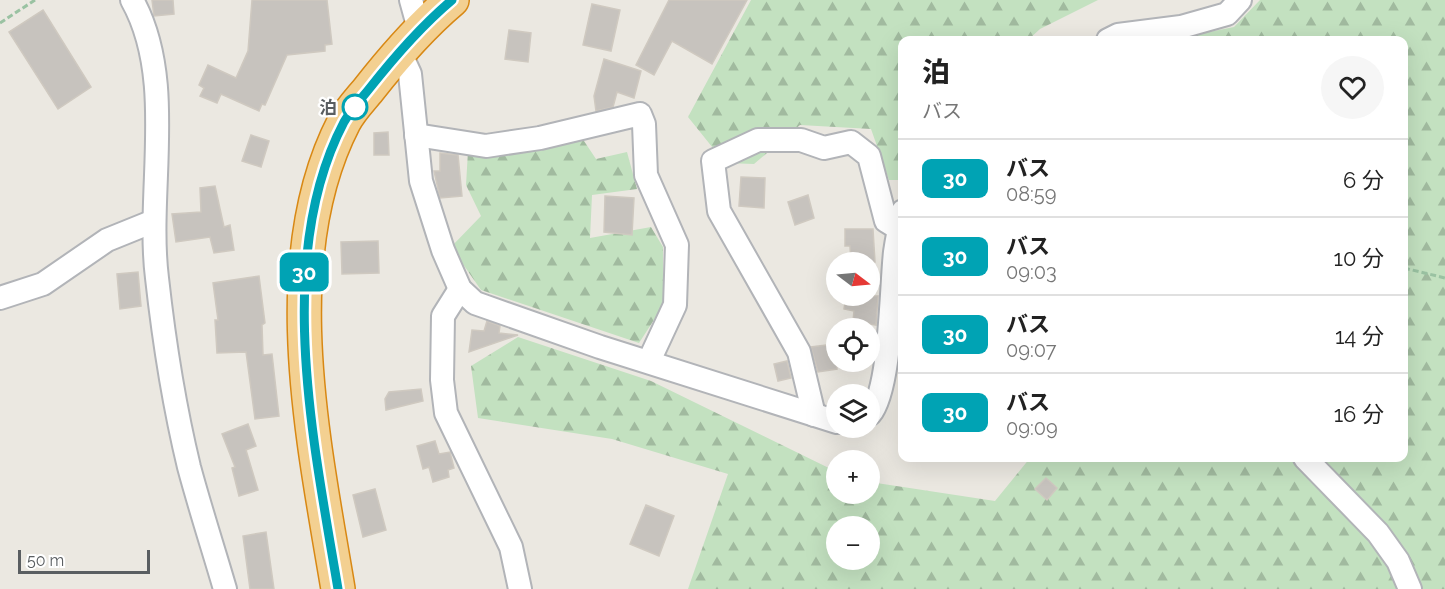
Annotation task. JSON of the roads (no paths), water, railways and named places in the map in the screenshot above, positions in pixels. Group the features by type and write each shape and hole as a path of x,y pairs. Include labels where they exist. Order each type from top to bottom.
{"highway":[{"path":"338,589 311,406 304,329 303,278 316,202 328,156 345,119 410,26 452,0"}],"street":[{"path":"132,0 149,46 157,87 154,221 158,287 189,466 225,589"},
{"path":"1116,36 1181,27 1227,14 1240,0"},
{"path":"410,26 410,74 421,181 443,250 460,289 475,303 826,419"},
{"path":"416,135 486,146 540,138 640,114 644,124 646,175 677,245 675,305 649,361"},
{"path":"814,416 799,352 719,211 713,161 758,140 801,140 824,148 851,142 869,156 886,221 898,220"},
{"path":"0,298 43,284 107,240 154,221"},
{"path":"880,391 885,367 898,248"},
{"path":"460,289 444,316 442,380 446,412 511,548 520,589"},
{"path":"1309,462 1378,533 1398,561 1410,589"}],"place":[{"name":"泊","path":"355,107"}]}
